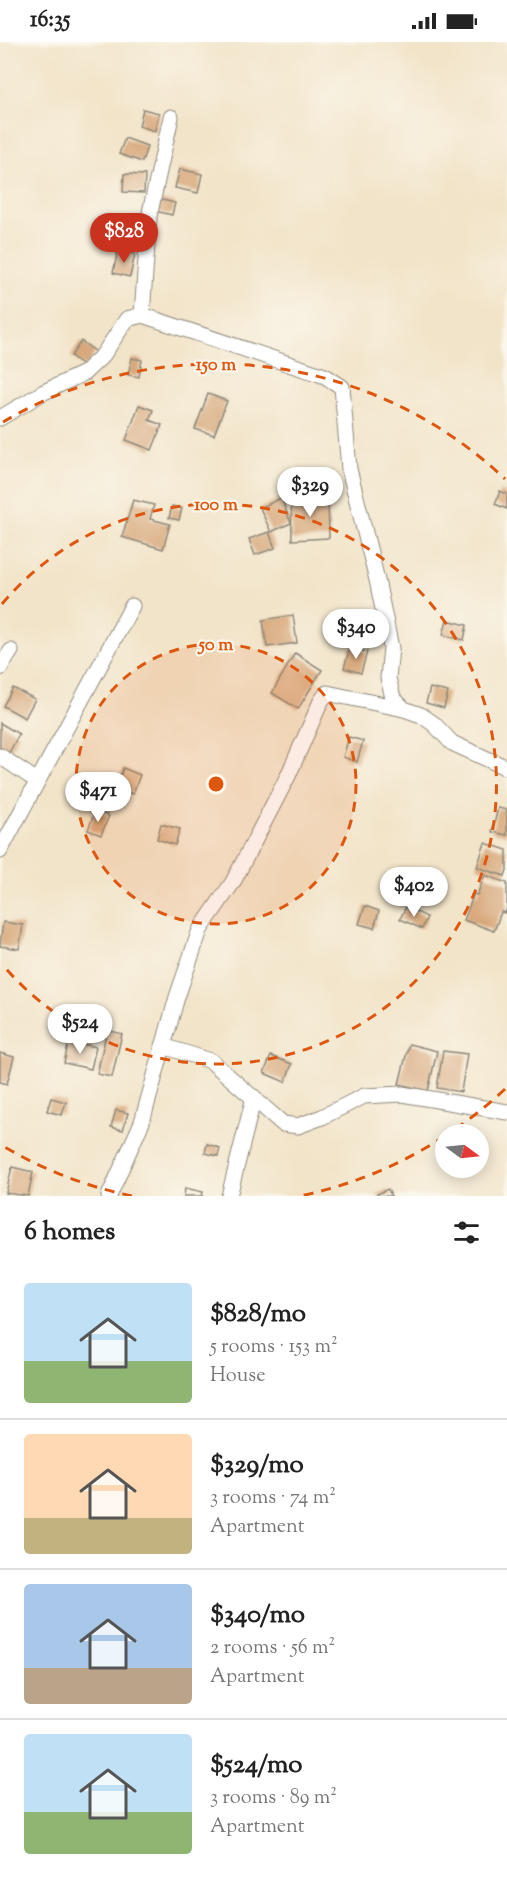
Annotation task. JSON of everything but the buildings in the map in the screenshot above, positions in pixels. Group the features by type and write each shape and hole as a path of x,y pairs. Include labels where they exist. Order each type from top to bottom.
{"street":[{"path":"142,315 149,217 171,117"},
{"path":"0,418 44,392 84,373 103,355 127,319 142,315 325,376 342,387 349,469 377,580 391,648 388,678 393,698 404,709"},
{"path":"0,850 132,606"},
{"path":"0,668 11,651"},
{"path":"109,1196 142,1122 177,997 200,930 233,882 288,776 321,701 327,693 404,709 421,715 434,724 452,743 507,768"},
{"path":"0,756 37,781"},
{"path":"163,1046 211,1061 283,1124 298,1126 364,1096 402,1094 507,1112"},
{"path":"229,1196 254,1097"}]}
